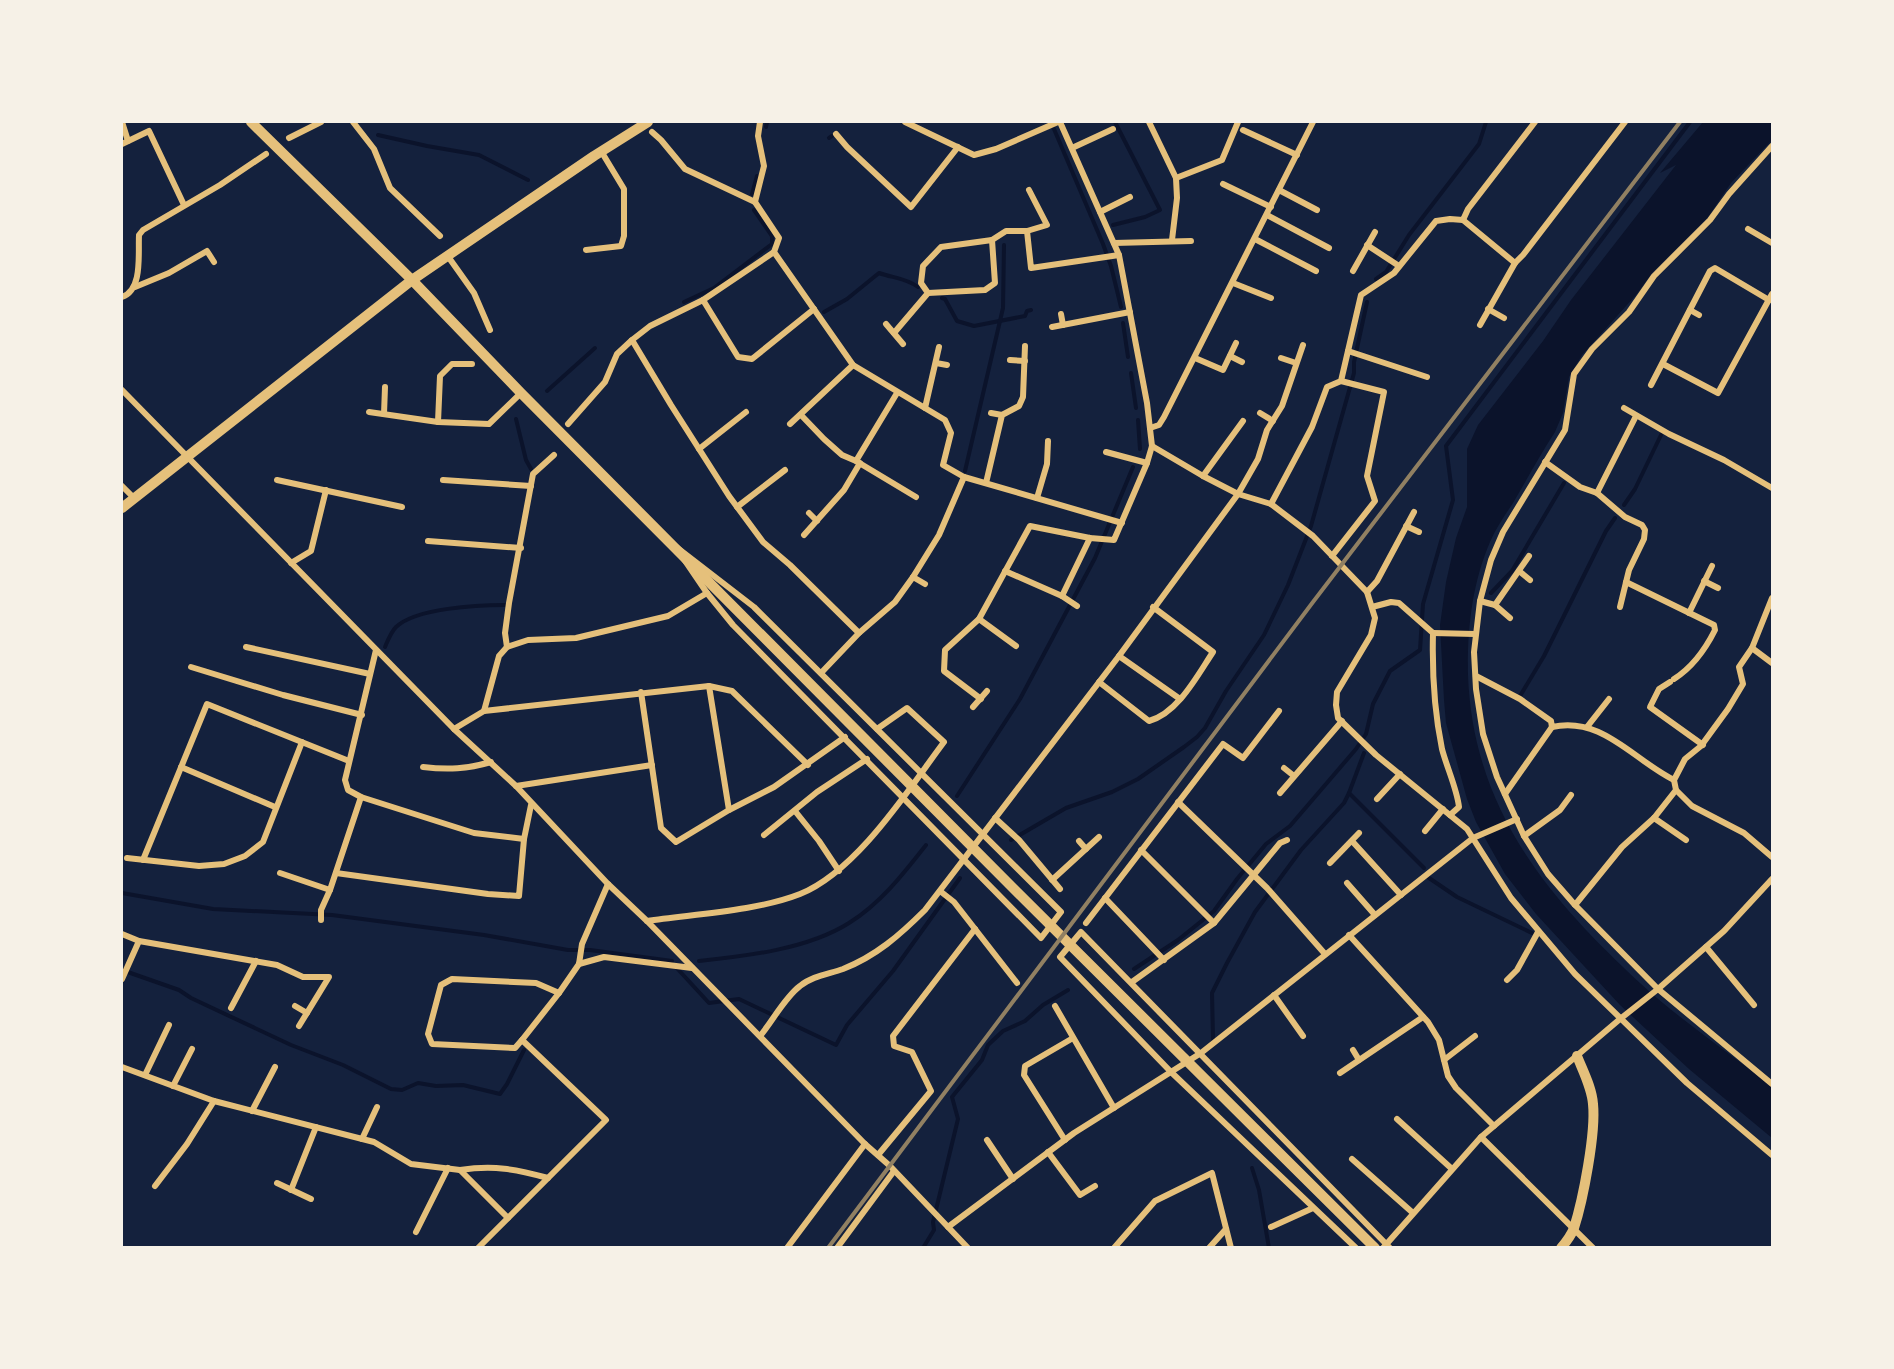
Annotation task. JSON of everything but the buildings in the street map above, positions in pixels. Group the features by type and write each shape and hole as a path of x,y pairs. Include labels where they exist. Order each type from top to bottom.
{"street":[{"path":"122,122 125,142 149,131 183,205"},
{"path":"251,122 412,280 521,393 1375,1248"},
{"path":"289,138 321,122"},
{"path":"353,122 374,149 390,188 440,236"},
{"path":"755,202 764,166 758,136 760,122"},
{"path":"905,122 974,155 996,149 1059,122 1118,255 1150,428 1152,446 1114,540 1090,538 1030,526 979,619 945,650 944,671 981,699"},
{"path":"1149,122 1176,178 1177,198 1172,240"},
{"path":"1176,178 1222,160 1238,122"},
{"path":"1150,428 1159,424 1164,417 1313,122"},
{"path":"1463,220 1468,209 1535,122"},
{"path":"1480,325 1515,263 1625,122"},
{"path":"122,508 412,280 601,151 635,125 650,127 685,169 755,202 779,238 774,252 703,300 650,326 632,340 617,354 605,382 568,424"},
{"path":"1072,148 1113,129"},
{"path":"1243,130 1297,155"},
{"path":"836,134 911,207 958,147"},
{"path":"1773,146 1729,194 1710,220 1654,276 1629,312 1592,349 1574,374 1565,430 1503,532 1491,560 1480,601 1475,634 1476,676 1483,734 1516,819 1548,874 1658,990 1773,1084"},
{"path":"841,152 847,147"},
{"path":"586,250 621,246 624,236 624,189 601,151"},
{"path":"135,287 139,235 143,230 220,185 266,154"},
{"path":"1222,184 1271,207"},
{"path":"928,293 921,283 923,266 941,247 992,240 1006,231 1027,231 1047,225 1029,190"},
{"path":"1279,190 1317,210"},
{"path":"1100,212 1130,198"},
{"path":"1267,215 1329,248"},
{"path":"1341,381 1354,354 1361,295 1394,273 1394,263 1436,221 1463,220 1515,263"},
{"path":"1748,229 1773,243"},
{"path":"1027,231 1031,268 1118,255"},
{"path":"1353,272 1375,232"},
{"path":"1255,238 1316,271"},
{"path":"894,333 928,293 985,290 995,284 992,240"},
{"path":"1114,243 1191,241"},
{"path":"1367,245 1394,263"},
{"path":"122,297 129,295 135,287 169,273 207,250 214,262"},
{"path":"774,252 853,365 945,420 951,433 943,465 964,477 1122,523"},
{"path":"447,255 474,293 490,330"},
{"path":"1651,385 1710,270 1716,268 1771,297 1718,393 1663,364"},
{"path":"1233,283 1271,298"},
{"path":"703,300 738,357 752,358 814,309"},
{"path":"1488,309 1504,318"},
{"path":"1690,310 1699,315"},
{"path":"1052,327 1130,312"},
{"path":"1061,314 1063,325"},
{"path":"886,324 903,344"},
{"path":"632,340 737,507 763,542 790,565 859,633"},
{"path":"1195,358 1223,370 1236,343"},
{"path":"760,1036 799,986 879,951 903,933 941,892 1238,494 1258,459 1267,430 1282,406 1303,345"},
{"path":"991,413 1002,415 1019,406 1023,397 1025,346"},
{"path":"925,408 939,347"},
{"path":"1354,354 1427,377"},
{"path":"1230,356 1242,362"},
{"path":"1281,358 1296,363"},
{"path":"1010,360 1025,361"},
{"path":"936,363 947,365"},
{"path":"438,422 440,376 452,364 472,364"},
{"path":"790,424 853,365"},
{"path":"1271,504 1312,427 1327,387 1341,381 1384,392 1367,476 1375,501 1332,556"},
{"path":"384,387 384,414"},
{"path":"122,390 454,729 516,786 531,805 608,884 968,1248"},
{"path":"369,412 438,422 489,424 521,393"},
{"path":"804,536 844,490 897,393"},
{"path":"1624,408 1773,488"},
{"path":"699,448 746,412"},
{"path":"1260,413 1273,421"},
{"path":"801,415 842,455 858,462 916,497"},
{"path":"986,483 1002,415"},
{"path":"1597,493 1636,416"},
{"path":"1203,476 1243,421"},
{"path":"1037,498 1047,464 1048,441"},
{"path":"1152,446 1238,494 1271,504 1310,534 1367,592 1375,618 1371,635 1337,692 1338,718 1376,755 1467,829 1510,898 1575,974 1687,1083 1773,1155"},
{"path":"1106,452 1145,463"},
{"path":"507,646 505,633 509,603 533,474 554,455"},
{"path":"1545,462 1580,487 1597,493 1625,517 1642,525 1646,530 1629,570 1620,607"},
{"path":"737,507 785,470"},
{"path":"821,673 859,633 895,602 939,535 964,477"},
{"path":"277,480 402,507"},
{"path":"443,480 531,486"},
{"path":"122,486 134,498"},
{"path":"291,563 311,551 326,490"},
{"path":"1367,592 1377,580 1414,512"},
{"path":"809,513 817,521"},
{"path":"1406,526 1419,532"},
{"path":"1062,596 1090,538"},
{"path":"428,541 520,548"},
{"path":"675,546 754,607 1061,912 1041,938 867,759 733,626 675,546"},
{"path":"1495,605 1529,556"},
{"path":"1689,614 1712,566"},
{"path":"1519,571 1530,580"},
{"path":"1005,572 1062,596 1077,606"},
{"path":"913,577 925,584"},
{"path":"1704,581 1718,588"},
{"path":"1626,582 1714,625 1715,630 1694,663 1659,689 1650,707 1703,745"},
{"path":"484,711 499,656 507,646 528,640 576,638 668,616 707,593"},
{"path":"1773,598 1752,648 1739,667 1743,684 1703,745 1685,759 1674,780 1676,790 1692,806 1744,833 1773,857"},
{"path":"1480,601 1495,605 1510,618"},
{"path":"1372,607 1391,602 1399,603 1433,633 1475,634"},
{"path":"1099,682 1149,721 1159,718 1180,699 1213,652 1153,607"},
{"path":"979,619 1016,646"},
{"path":"1433,633 1432,672 1437,718 1449,775 1458,796 1459,807 1450,815"},
{"path":"246,647 370,674"},
{"path":"1752,648 1773,663"},
{"path":"376,650 345,780 348,790 361,797 474,832 525,839"},
{"path":"1119,656 1180,699"},
{"path":"191,667 282,695 362,715"},
{"path":"1476,676 1520,699 1551,721 1552,727 1505,794"},
{"path":"454,729 484,711 709,686 732,691 808,765"},
{"path":"709,686 729,810"},
{"path":"973,707 987,691"},
{"path":"641,692 662,828 676,842 729,810 774,787 808,765 844,737"},
{"path":"1587,727 1609,699"},
{"path":"143,860 207,704 349,761"},
{"path":"646,921 784,899 811,889 838,871 867,842 944,742 907,708 877,729"},
{"path":"1086,924 1223,744 1243,758 1279,711"},
{"path":"1280,793 1342,721"},
{"path":"1552,727 1578,724 1608,736 1674,780"},
{"path":"127,858 199,866 224,864 245,856 263,842 302,742"},
{"path":"764,835 817,792 867,759"},
{"path":"423,767 448,770 491,762"},
{"path":"516,786 652,765"},
{"path":"181,767 275,807"},
{"path":"1284,768 1294,776"},
{"path":"1377,799 1400,774"},
{"path":"1575,905 1622,847 1654,818 1676,790"},
{"path":"1524,836 1560,810 1571,795"},
{"path":"321,920 321,910 330,890 361,797"},
{"path":"1178,802 1274,894 1325,954"},
{"path":"336,873 519,896 531,805"},
{"path":"1425,831 1443,809"},
{"path":"795,812 819,841 838,871"},
{"path":"995,818 1019,840 1060,889"},
{"path":"1654,818 1686,840"},
{"path":"948,1227 1065,1140 1201,1053 1473,838 1516,819"},
{"path":"1330,863 1359,833"},
{"path":"1052,880 1099,837"},
{"path":"1132,982 1164,960 1212,921 1251,873 1280,843 1287,840"},
{"path":"1079,841 1086,849"},
{"path":"1352,841 1401,895"},
{"path":"1141,850 1212,921"},
{"path":"280,873 330,890"},
{"path":"1356,1248 1172,1072 1060,957 1082,932 1386,1246 1481,1137 1620,1019 1658,990 1706,947 1773,879"},
{"path":"1347,883 1374,915"},
{"path":"559,993 536,983 452,979 441,985 428,1034 432,1044 515,1048 559,993 579,964 582,944 608,884"},
{"path":"941,892 954,902 1017,983"},
{"path":"1105,898 1164,960"},
{"path":"878,1155 931,1091 912,1052 894,1046 893,1035 975,929"},
{"path":"1507,980 1517,970 1538,932"},
{"path":"122,934 139,941 278,964 303,976 329,977 299,1026"},
{"path":"1349,936 1423,1017 1439,1040 1448,1076 1456,1088 1494,1126"},
{"path":"122,978 139,941"},
{"path":"1706,947 1754,1005"},
{"path":"579,964 604,957 692,968"},
{"path":"231,1008 256,961"},
{"path":"1274,995 1303,1035"},
{"path":"295,1006 307,1013"},
{"path":"1055,1006 1114,1108"},
{"path":"1340,1073 1423,1017"},
{"path":"145,1076 169,1025"},
{"path":"1444,1060 1475,1036"},
{"path":"1065,1140 1024,1076 1026,1066 1073,1038"},
{"path":"478,1248 606,1120 522,1040"},
{"path":"173,1086 192,1049"},
{"path":"1353,1050 1359,1060"},
{"path":"1561,1248 1574,1229 1593,1128 1593,1104 1577,1056"},
{"path":"122,1067 214,1101 374,1142 411,1164 460,1170 480,1167 514,1168 548,1178"},
{"path":"252,1111 275,1068"},
{"path":"154,1186 187,1144 214,1101"},
{"path":"362,1139 377,1107"},
{"path":"1397,1119 1452,1169"},
{"path":"291,1190 316,1127"},
{"path":"1481,1137 1593,1248"},
{"path":"987,1140 1012,1179"},
{"path":"787,1248 865,1144"},
{"path":"1048,1152 1080,1195 1095,1186"},
{"path":"1352,1159 1413,1213"},
{"path":"416,1232 448,1168"},
{"path":"460,1170 508,1218"},
{"path":"837,1248 894,1171"},
{"path":"1114,1248 1155,1201 1212,1173 1231,1248"},
{"path":"277,1183 311,1199"},
{"path":"1271,1227 1313,1208"},
{"path":"1209,1248 1226,1229"}],"water":[{"path":"1703,122 1772,122 1772,140 1731,183 1708,217 1652,273 1636,295 1582,355 1569,377 1563,413 1555,432 1498,527 1484,558 1472,607 1468,641 1468,675 1473,723 1484,768 1500,809 1521,847 1546,883 1606,951 1672,1010 1772,1087 1772,1138 1689,1069 1620,1005 1536,914 1505,874 1476,822 1467,799 1446,723 1444,700 1440,625 1446,582 1456,538 1467,507 1467,449 1478,425 1676,165 1660,173"}],"waterway":[{"path":"766,127 767,122"},
{"path":"1051,122 1103,244 1121,307"},
{"path":"1113,225 1145,217 1160,210 1115,122"},
{"path":"1376,279 1386,272 1409,235 1479,144 1486,122"},
{"path":"1134,969 1178,940 1214,911 1266,844 1290,826 1356,749 1366,734 1373,704 1390,671 1420,650 1423,604 1453,500 1446,446 1690,122"},
{"path":"378,135 479,155 528,180"},
{"path":"752,194 757,176"},
{"path":"684,302 714,288 772,244 772,236 754,210"},
{"path":"965,471 1003,308 1004,245"},
{"path":"824,312 847,299 879,273 904,280 918,287"},
{"path":"942,298 945,299 957,321 974,326 1025,316 1027,311 1031,310"},
{"path":"1011,840 1066,808 1112,792 1138,779 1184,747 1205,728 1226,691 1264,635 1288,585 1311,526 1354,373 1354,362 1367,302"},
{"path":"1123,323 1128,357"},
{"path":"547,391 595,348"},
{"path":"1131,373 1136,408"},
{"path":"516,419 526,460 531,469"},
{"path":"1138,420 1140,449"},
{"path":"1624,505 1635,489 1661,435"},
{"path":"957,796 1020,699 1095,558 1133,467"},
{"path":"1491,593 1512,571 1564,483"},
{"path":"1520,696 1544,656 1606,531 1615,518"},
{"path":"385,647 396,627 418,616 448,609 505,605"},
{"path":"1213,1039 1212,993 1227,963 1255,912 1301,850 1344,803 1364,753"},
{"path":"1349,793 1424,868"},
{"path":"699,961 777,950 833,932 861,915 882,897 926,845"},
{"path":"674,965 709,1003 739,999 836,1045 847,1025 893,971 960,878"},
{"path":"1429,878 1457,897 1532,933"},
{"path":"122,893 213,909 332,915 484,935 568,950 590,950 672,961"},
{"path":"122,970 179,990 191,998 291,1045 343,1065 391,1089 402,1090 418,1083 436,1086 463,1085 500,1094 524,1050"},
{"path":"923,1248 934,1230 933,1222 958,1119 952,1097 982,1060 988,1045 1003,1031 1025,1021 1043,1005 1068,990"},
{"path":"1252,1168 1259,1190 1269,1248"}],"railway":[{"path":"828,1248 1313,602 1680,122"}]}
